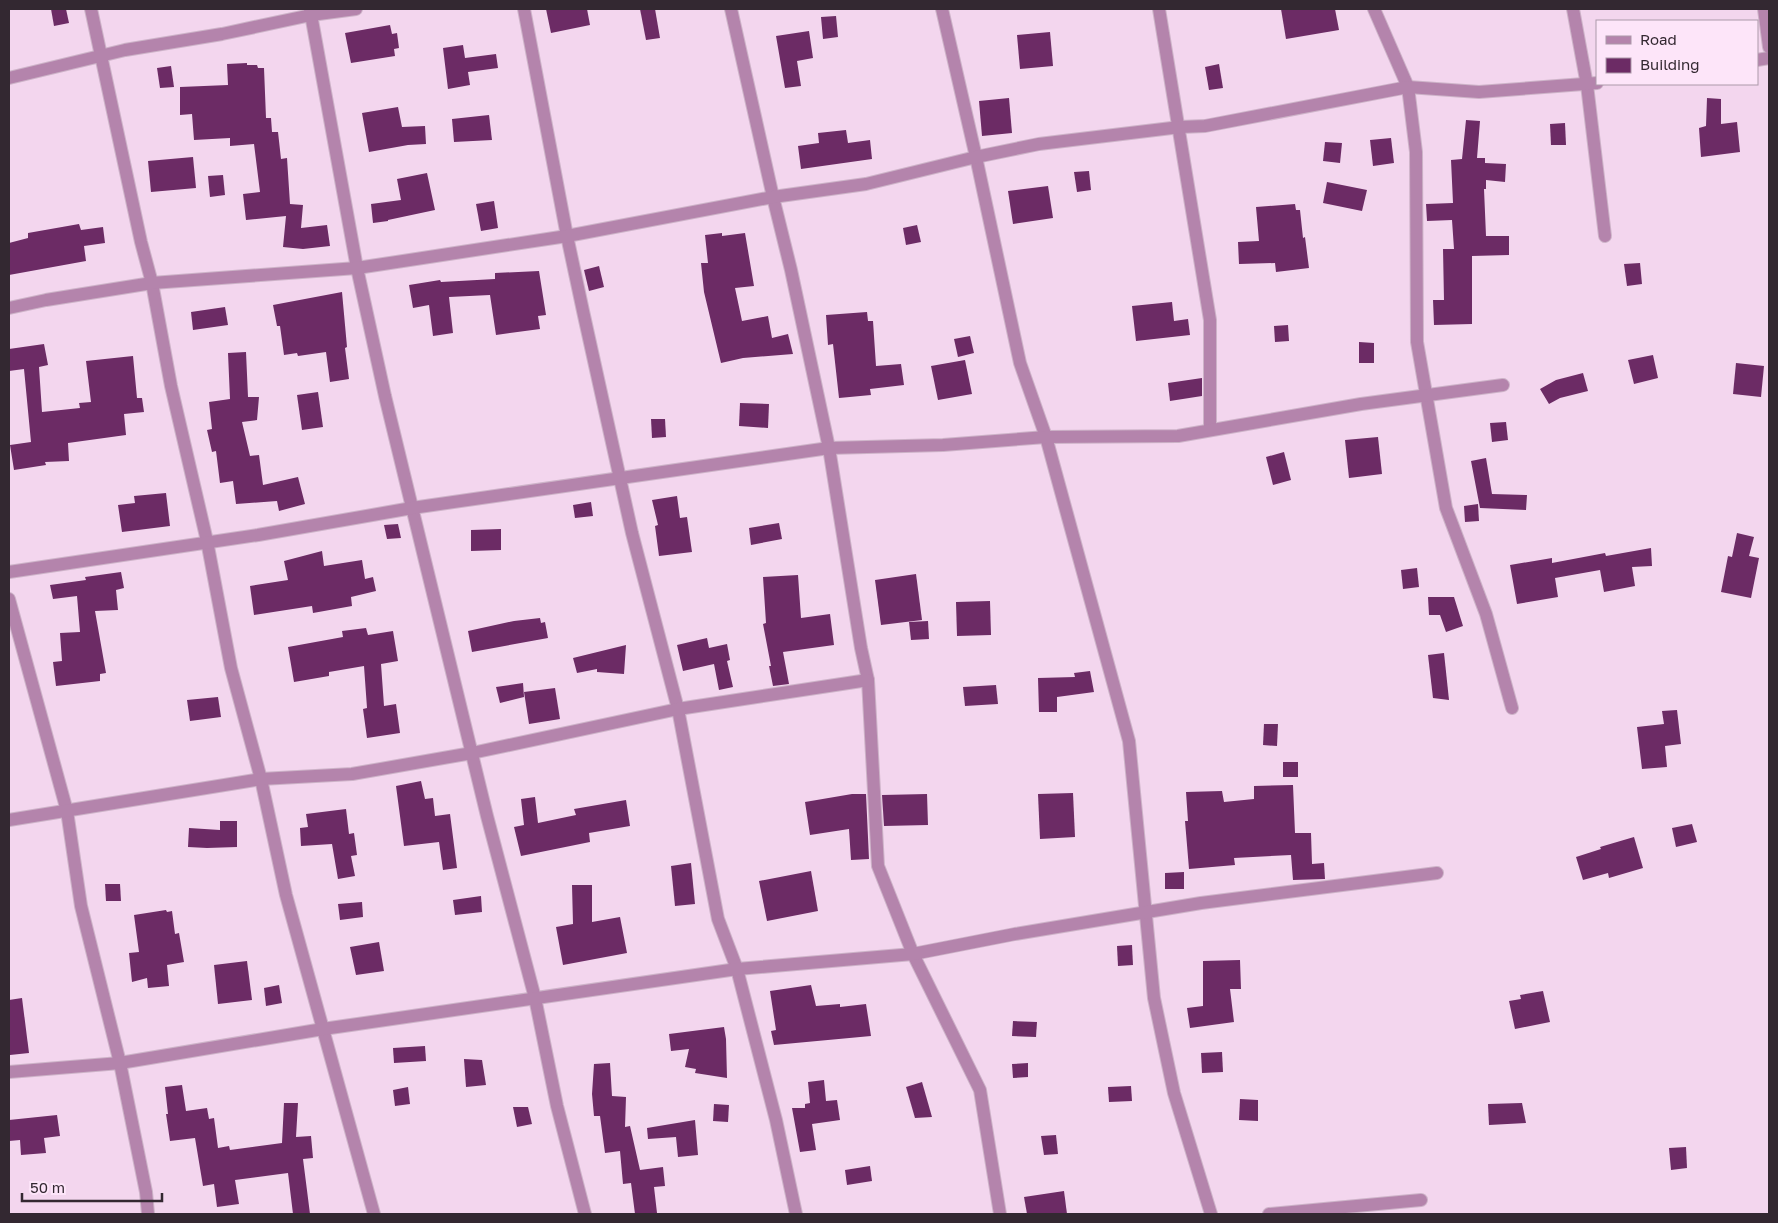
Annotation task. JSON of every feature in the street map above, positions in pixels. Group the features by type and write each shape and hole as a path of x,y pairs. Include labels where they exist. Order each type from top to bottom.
{"street":[{"path":"92,9 141,242 152,283 171,386 207,541 231,668 261,779 286,895 374,1214"},
{"path":"9,78 102,55 222,34 310,12 356,9"},
{"path":"524,9 567,236 632,534 678,709 718,919 737,969 776,1120 796,1214"},
{"path":"731,9 791,270 829,448 868,680 878,866 913,954 980,1090 1000,1214"},
{"path":"942,9 1020,363 1046,437 1129,741 1154,998 1174,1093 1211,1214"},
{"path":"1159,9 1180,127 1210,320 1210,430"},
{"path":"1374,9 1408,87 1416,152 1417,342 1446,508 1486,614 1512,708"},
{"path":"1573,9 1592,84 1605,236"},
{"path":"1764,9 1769,47"},
{"path":"310,12 357,268 385,396 472,753 535,998 557,1106 585,1214"},
{"path":"9,308 46,300 152,283 357,268 567,236 773,197 866,184 976,157 1039,144 1180,127 1205,126 1408,87 1479,92 1592,84"},
{"path":"9,572 207,541 258,535 412,508 829,448 942,445 1046,437 1178,436 1361,404 1503,385"},
{"path":"9,599 67,811 81,906 120,1062 146,1192 148,1214"},
{"path":"9,820 261,779 352,774 472,753 678,709 868,680"},
{"path":"9,1072 120,1062 323,1029 737,969 913,954 1015,934 1201,903 1438,873"},
{"path":"1269,1214 1422,1200"}],"building":[{"path":"51,9 66,9 69,23 54,26"},
{"path":"546,9 587,9 590,25 551,33"},
{"path":"640,9 655,9 660,38 646,40"},
{"path":"1281,9 1335,9 1339,30 1286,39"},
{"path":"836,16 838,37 823,39 821,17"},
{"path":"390,25 392,34 397,33 399,48 394,49 395,56 351,63 345,33"},
{"path":"809,31 813,58 797,61 801,86 785,88 776,36"},
{"path":"1050,32 1053,66 1020,69 1017,35"},
{"path":"463,45 465,58 496,54 498,68 468,72 470,85 448,89 443,48"},
{"path":"247,63 247,65 257,65 258,68 264,68 266,118 271,118 272,132 278,132 281,159 287,158 290,204 303,205 301,228 327,225 330,246 303,249 283,247 286,216 246,220 243,194 260,192 254,144 230,146 230,138 194,140 192,114 180,115 180,87 228,85 227,64"},
{"path":"1219,64 1223,88 1209,90 1205,67"},
{"path":"171,66 174,87 160,88 157,68"},
{"path":"1009,98 1012,133 982,136 979,101"},
{"path":"1707,98 1721,99 1721,124 1737,122 1740,152 1701,157 1699,128 1706,126"},
{"path":"398,107 402,127 425,126 426,144 408,145 369,152 362,113"},
{"path":"489,115 492,140 454,142 452,119"},
{"path":"1466,120 1480,121 1477,158 1485,158 1485,163 1506,164 1505,182 1486,180 1486,189 1484,189 1486,236 1509,236 1509,255 1472,256 1472,324 1434,325 1433,300 1444,300 1443,249 1454,249 1452,220 1427,221 1426,204 1453,203 1451,160 1462,159"},
{"path":"1565,123 1566,145 1551,145 1550,124"},
{"path":"846,130 848,143 870,140 872,159 801,169 798,146 819,143 818,133"},
{"path":"1391,138 1394,163 1373,166 1370,140"},
{"path":"1325,142 1342,143 1340,163 1323,161"},
{"path":"193,157 196,188 151,192 148,161"},
{"path":"1089,171 1091,190 1077,192 1074,172"},
{"path":"427,173 435,210 373,223 371,204 401,200 397,179"},
{"path":"223,175 225,195 210,197 208,176"},
{"path":"1327,182 1367,190 1362,211 1323,203"},
{"path":"1048,186 1053,218 1013,224 1008,191"},
{"path":"494,201 498,228 481,231 476,204"},
{"path":"1295,204 1296,210 1300,210 1309,268 1276,272 1275,263 1239,264 1238,242 1259,241 1256,207"},
{"path":"79,224 81,230 103,227 105,243 84,246 86,261 9,275 9,243 28,238 28,233"},
{"path":"917,225 921,242 906,245 903,228"},
{"path":"722,233 722,236 745,233 754,286 735,288 742,321 768,316 772,338 788,334 793,354 743,358 721,363 704,292 701,263 708,263 705,235"},
{"path":"1640,263 1642,284 1627,286 1624,264"},
{"path":"599,266 604,287 589,291 584,270"},
{"path":"539,271 546,315 538,316 540,329 496,335 490,295 449,297 453,333 433,336 429,305 413,308 409,285 440,280 441,282 495,279 495,273"},
{"path":"342,292 347,347 345,348 349,379 330,382 326,352 298,356 297,353 284,355 280,326 277,326 273,305"},
{"path":"1172,302 1174,321 1188,319 1190,335 1136,341 1132,306"},
{"path":"225,307 228,325 193,330 191,312"},
{"path":"867,312 868,321 873,321 876,366 901,364 904,385 870,389 871,395 839,398 833,344 828,345 826,315"},
{"path":"1288,325 1289,341 1275,342 1274,326"},
{"path":"970,336 974,353 958,357 954,339"},
{"path":"1359,342 1374,343 1374,363 1359,363"},
{"path":"44,344 48,365 39,367 42,412 80,408 79,403 91,402 86,361 133,356 137,398 142,398 144,412 124,414 126,435 68,443 69,461 45,462 46,465 14,470 10,445 31,442 24,369 9,371 9,349"},
{"path":"246,352 248,397 259,397 257,420 242,422 250,456 259,455 263,485 298,477 305,504 279,511 277,501 236,504 233,481 220,483 216,451 212,452 207,430 212,429 209,402 230,399 228,353"},
{"path":"1653,355 1658,378 1634,384 1628,360"},
{"path":"965,360 972,394 938,400 931,366"},
{"path":"1736,363 1764,366 1761,397 1733,394"},
{"path":"1583,373 1588,391 1560,398 1549,404 1540,389 1556,380"},
{"path":"1202,378 1202,396 1170,401 1168,383"},
{"path":"318,392 323,427 302,430 297,395"},
{"path":"740,403 769,404 768,428 739,426"},
{"path":"651,419 665,419 666,437 652,438"},
{"path":"1506,422 1508,440 1492,442 1490,423"},
{"path":"1378,437 1382,474 1349,478 1345,440"},
{"path":"1284,452 1291,480 1273,485 1266,457"},
{"path":"1486,458 1492,494 1527,495 1526,510 1480,508 1471,461"},
{"path":"166,493 170,526 122,532 118,505 135,503 134,496"},
{"path":"677,496 680,518 687,517 692,552 659,556 655,526 658,525 652,500"},
{"path":"591,502 593,516 575,518 573,505"},
{"path":"1478,504 1479,521 1465,522 1464,506"},
{"path":"779,523 782,539 751,545 749,528"},
{"path":"398,524 401,538 387,539 384,525"},
{"path":"501,529 501,550 471,551 471,530"},
{"path":"1737,533 1754,537 1749,556 1759,558 1751,598 1721,592 1728,556 1732,557"},
{"path":"1651,548 1652,566 1632,567 1635,586 1604,592 1600,570 1555,578 1558,597 1517,604 1510,565 1552,558 1552,563 1605,553 1606,556"},
{"path":"322,551 324,566 362,560 365,579 373,577 376,591 351,597 352,606 313,613 312,606 254,615 250,586 288,580 284,561"},
{"path":"1417,568 1419,587 1403,589 1401,570"},
{"path":"121,572 124,588 116,590 118,610 95,611 106,673 100,674 100,681 56,686 53,662 62,661 60,633 80,632 77,596 53,599 50,585 86,580 85,577"},
{"path":"916,574 922,620 881,625 875,580"},
{"path":"798,575 801,618 830,614 834,645 783,652 789,684 773,686 763,624 766,623 763,577"},
{"path":"1428,597 1454,597 1463,626 1446,632 1440,615 1429,615"},
{"path":"990,601 991,635 957,636 956,602"},
{"path":"540,618 541,623 545,622 548,638 472,652 468,631 514,621"},
{"path":"928,621 929,639 911,640 909,622"},
{"path":"366,628 368,635 393,631 398,661 381,664 384,706 396,704 400,733 367,738 363,709 367,708 364,666 329,672 329,676 294,682 288,647 343,637 342,631"},
{"path":"707,638 709,648 727,644 730,660 727,661 733,687 719,690 714,664 683,671 677,645"},
{"path":"626,645 624,674 597,672 597,669 577,673 573,658"},
{"path":"1444,653 1449,700 1433,698 1428,655"},
{"path":"1090,671 1094,692 1057,697 1057,712 1039,712 1038,678 1075,677 1074,673"},
{"path":"523,683 524,697 500,703 496,687"},
{"path":"996,685 998,704 965,706 963,687"},
{"path":"555,688 560,719 529,724 524,692"},
{"path":"218,697 221,717 190,721 187,700"},
{"path":"1677,710 1681,744 1665,746 1667,767 1642,769 1637,727 1664,724 1662,711"},
{"path":"1264,724 1278,724 1277,746 1263,745"},
{"path":"1283,762 1298,762 1298,777 1283,777"},
{"path":"421,781 425,799 433,798 435,816 450,814 457,868 443,870 439,842 404,846 396,786"},
{"path":"1293,785 1295,833 1311,833 1312,864 1324,863 1325,879 1293,880 1291,855 1234,858 1235,865 1189,869 1185,821 1188,821 1186,792 1222,791 1224,802 1254,799 1254,786"},
{"path":"1073,793 1075,837 1040,839 1038,794"},
{"path":"852,794 866,794 869,859 851,860 849,829 810,835 805,802"},
{"path":"927,794 928,825 884,826 882,795"},
{"path":"535,797 538,823 576,815 574,809 626,800 630,826 589,833 590,842 521,856 514,827 524,825 521,799"},
{"path":"346,809 349,834 354,833 357,855 351,856 355,876 338,879 332,844 301,846 300,828 308,827 306,814"},
{"path":"220,821 237,821 237,847 188,847 189,828 220,830"},
{"path":"1692,824 1697,842 1676,847 1672,828"},
{"path":"1634,837 1643,868 1609,878 1608,873 1583,880 1576,857 1601,849 1600,847"},
{"path":"691,863 695,904 675,906 671,866"},
{"path":"811,871 818,911 767,921 759,881"},
{"path":"1184,872 1184,889 1165,889 1165,873"},
{"path":"105,884 120,884 121,901 106,901"},
{"path":"572,885 592,885 592,922 620,917 627,953 563,965 556,927 573,924"},
{"path":"481,896 482,912 455,915 453,900"},
{"path":"362,902 363,917 340,920 338,904"},
{"path":"166,910 167,912 172,911 175,934 179,933 184,962 167,965 169,986 148,988 147,978 132,982 129,953 139,952 134,915"},
{"path":"379,942 384,971 356,975 350,947"},
{"path":"1132,945 1133,965 1118,966 1117,946"},
{"path":"1240,960 1241,989 1230,989 1234,1022 1190,1028 1187,1008 1203,1006 1203,961"},
{"path":"247,961 252,1000 218,1004 214,965"},
{"path":"279,985 282,1003 266,1006 264,988"},
{"path":"811,985 816,1006 840,1004 840,1007 866,1004 871,1036 774,1045 771,1031 776,1030 770,991"},
{"path":"1543,991 1550,1022 1515,1029 1509,1001 1521,999 1520,995"},
{"path":"22,998 29,1053 10,1055 9,1000"},
{"path":"1013,1021 1037,1022 1036,1037 1012,1036"},
{"path":"724,1027 727,1078 695,1073 696,1069 685,1067 689,1049 671,1051 669,1034"},
{"path":"425,1046 426,1061 394,1063 393,1048"},
{"path":"1222,1052 1223,1072 1202,1073 1201,1053"},
{"path":"464,1059 482,1060 486,1085 466,1087"},
{"path":"610,1063 612,1096 626,1097 625,1127 630,1126 640,1170 663,1167 665,1186 654,1187 657,1213 635,1214 631,1183 623,1184 620,1151 605,1153 600,1116 594,1116 592,1094 594,1064"},
{"path":"1028,1063 1028,1077 1013,1078 1012,1064"},
{"path":"824,1080 826,1101 837,1100 840,1120 812,1124 816,1150 800,1152 792,1108 805,1108 805,1104 810,1103 808,1082"},
{"path":"922,1082 932,1117 915,1118 906,1087"},
{"path":"182,1085 186,1111 207,1108 209,1119 214,1118 218,1148 229,1146 230,1150 282,1143 284,1103 298,1103 296,1137 311,1136 313,1158 303,1159 310,1214 293,1214 288,1173 235,1180 239,1204 217,1207 214,1184 203,1186 195,1138 170,1141 165,1087"},
{"path":"1131,1086 1132,1101 1109,1102 1108,1087"},
{"path":"408,1087 410,1104 395,1106 393,1090"},
{"path":"1240,1099 1258,1100 1258,1121 1239,1120"},
{"path":"1522,1103 1526,1123 1489,1125 1488,1104"},
{"path":"714,1104 729,1105 728,1122 713,1121"},
{"path":"513,1107 528,1107 532,1124 517,1127"},
{"path":"57,1115 60,1136 44,1138 46,1153 21,1155 20,1140 9,1141 9,1120"},
{"path":"695,1120 698,1155 678,1157 676,1137 648,1139 647,1128"},
{"path":"1056,1135 1058,1154 1044,1155 1041,1136"},
{"path":"1686,1147 1687,1168 1671,1170 1669,1148"},
{"path":"870,1166 872,1181 847,1185 845,1170"},
{"path":"1064,1191 1067,1214 1027,1214 1024,1197"}]}
